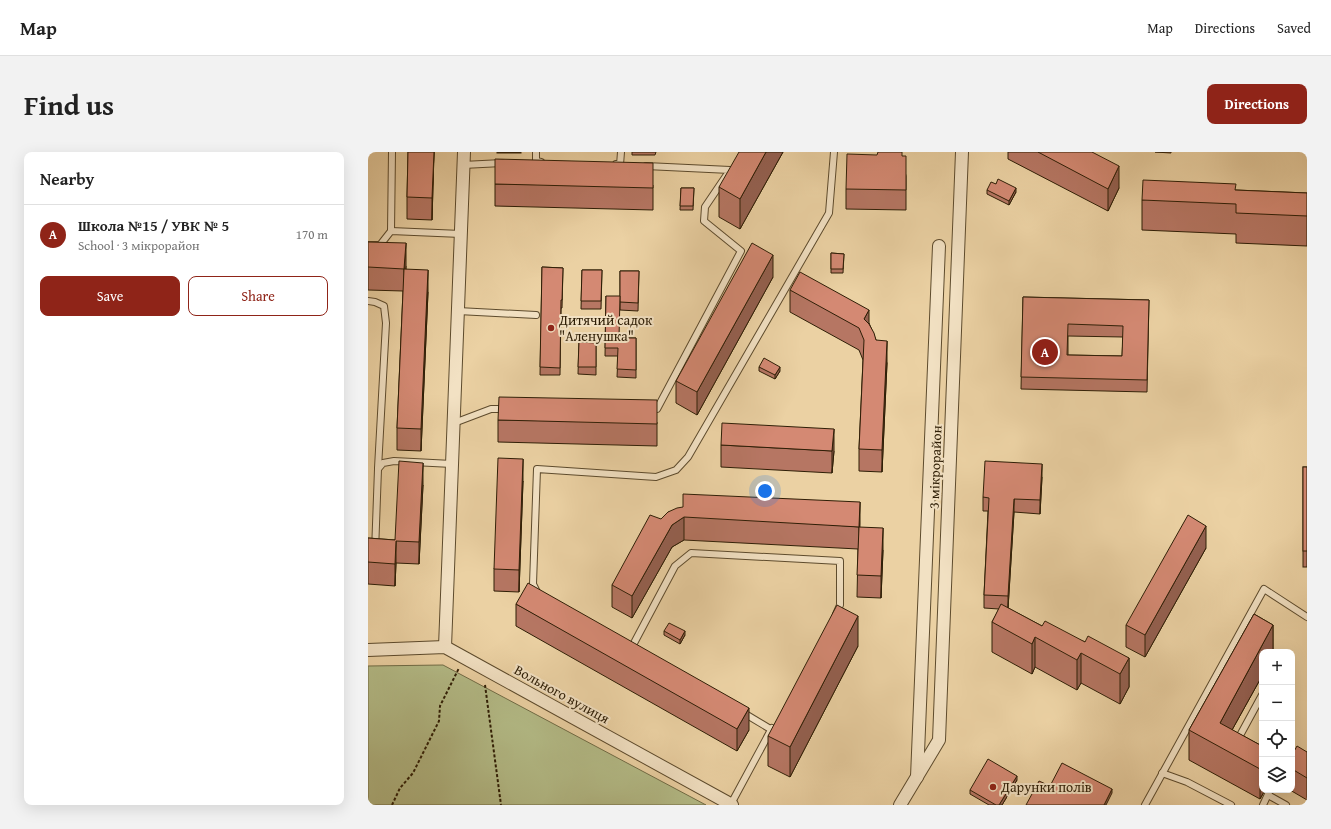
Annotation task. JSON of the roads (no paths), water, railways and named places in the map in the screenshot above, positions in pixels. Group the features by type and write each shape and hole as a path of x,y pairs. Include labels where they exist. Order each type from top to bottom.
{"street":[{"path":"368,650 445,647 464,152"},
{"name":"3 мікрорайон","path":"900,805 939,740 962,152"},
{"name":"3 мікрорайон","path":"916,778 939,246"},
{"name":"Вольного вулиця","path":"445,647 731,805"}],"lane":[{"path":"368,245 380,245 391,231 392,152"},
{"path":"536,152 536,162"},
{"path":"620,164 621,152"},
{"path":"540,599 533,584 537,469 656,477 676,470 688,457 829,213 834,152"},
{"path":"528,162 551,162"},
{"path":"463,165 507,163"},
{"path":"613,164 628,165"},
{"path":"636,165 732,167 705,207 704,221 741,251 657,409 641,409"},
{"path":"391,231 461,234"},
{"path":"368,301 384,306 386,323 376,498 375,552 368,554"},
{"path":"458,311 536,315"},
{"path":"453,424 491,409 515,409"},
{"path":"378,468 383,463 394,461 452,464"},
{"path":"633,645 675,566 692,553 840,561 840,605 833,619"},
{"path":"1145,805 1264,589 1307,617"},
{"path":"627,641 640,649"},
{"path":"1236,744 1259,701"},
{"path":"739,710 772,730"},
{"path":"731,805 775,723"},
{"path":"1162,773 1187,782 1230,805"},
{"path":"1263,805 1269,793"},
{"path":"1270,793 1286,805"}],"place":[{"name":"Дитячий садок \"Аленушка\"","path":"551,328"},
{"name":"Школа №15 / УВК № 5","path":"1045,352"},
{"name":"Дарунки полів","path":"993,787"}]}
